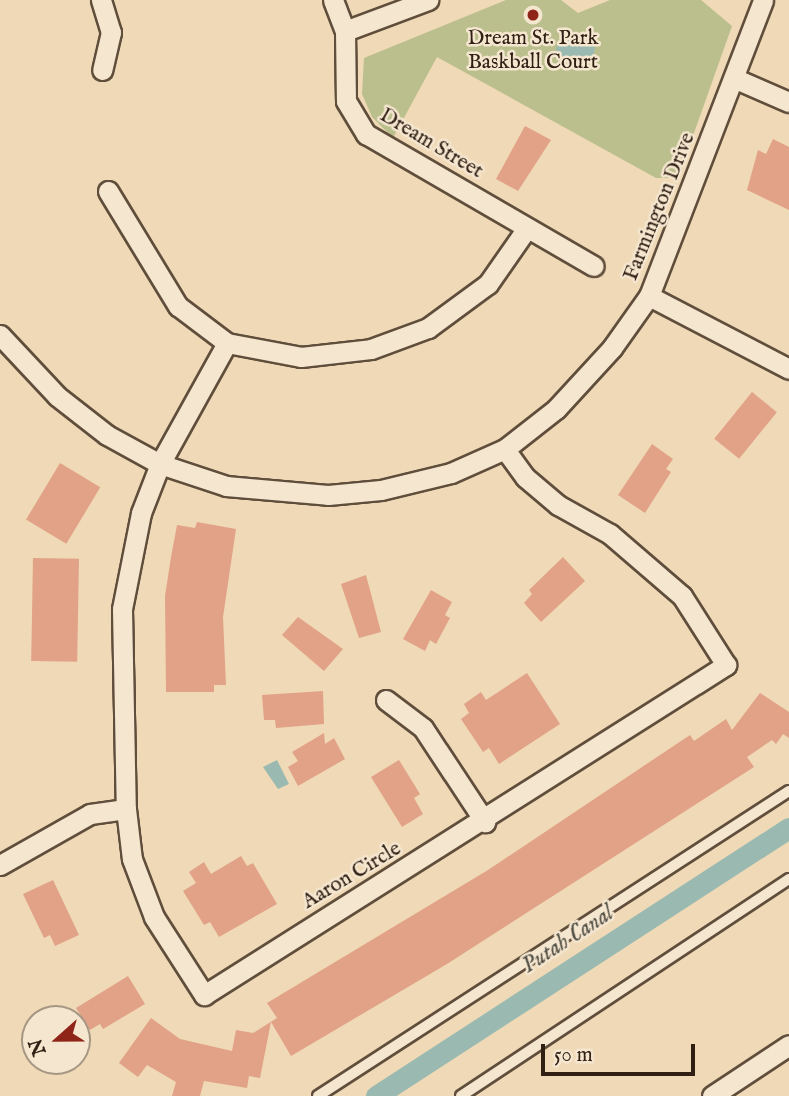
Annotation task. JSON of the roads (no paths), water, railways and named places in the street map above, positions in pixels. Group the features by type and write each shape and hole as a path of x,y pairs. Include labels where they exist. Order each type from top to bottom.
{"street":[{"path":"101,0 111,32 102,70"},
{"name":"Dream Street","path":"333,0 345,31 346,101 366,134 594,266"},
{"path":"345,31 428,0"},
{"name":"Farmington Drive","path":"0,335 57,396 107,435 160,464 226,486 328,495 380,491 451,473 505,449 556,409 612,348 649,296 736,79 763,0"},
{"path":"736,79 789,102"},
{"path":"108,191 178,306 227,343 301,357 399,341 457,310 488,284 527,228"},
{"path":"649,296 789,369"},
{"name":"Aaron Circle","path":"227,343 160,464 141,513 122,609 126,809 132,859 154,916 204,995 485,822 726,665 666,581 610,534 558,505 525,477 505,449"},
{"path":"386,700 423,727 485,822"},
{"path":"0,864 90,814 126,809"},
{"path":"712,1096 789,1045"}],"lane":[{"path":"318,1096 789,791"},
{"path":"461,1096 789,879"}],"water":[{"path":"568,39 574,43 585,39 595,47 593,60 581,65 556,54 557,43"},
{"path":"277,760 289,784 278,789 263,767"}],"waterway":[{"name":"Putah Canal","path":"376,1096 789,828"}],"place":[{"name":"Dream St. Park Baskball Court","path":"533,15"}]}
